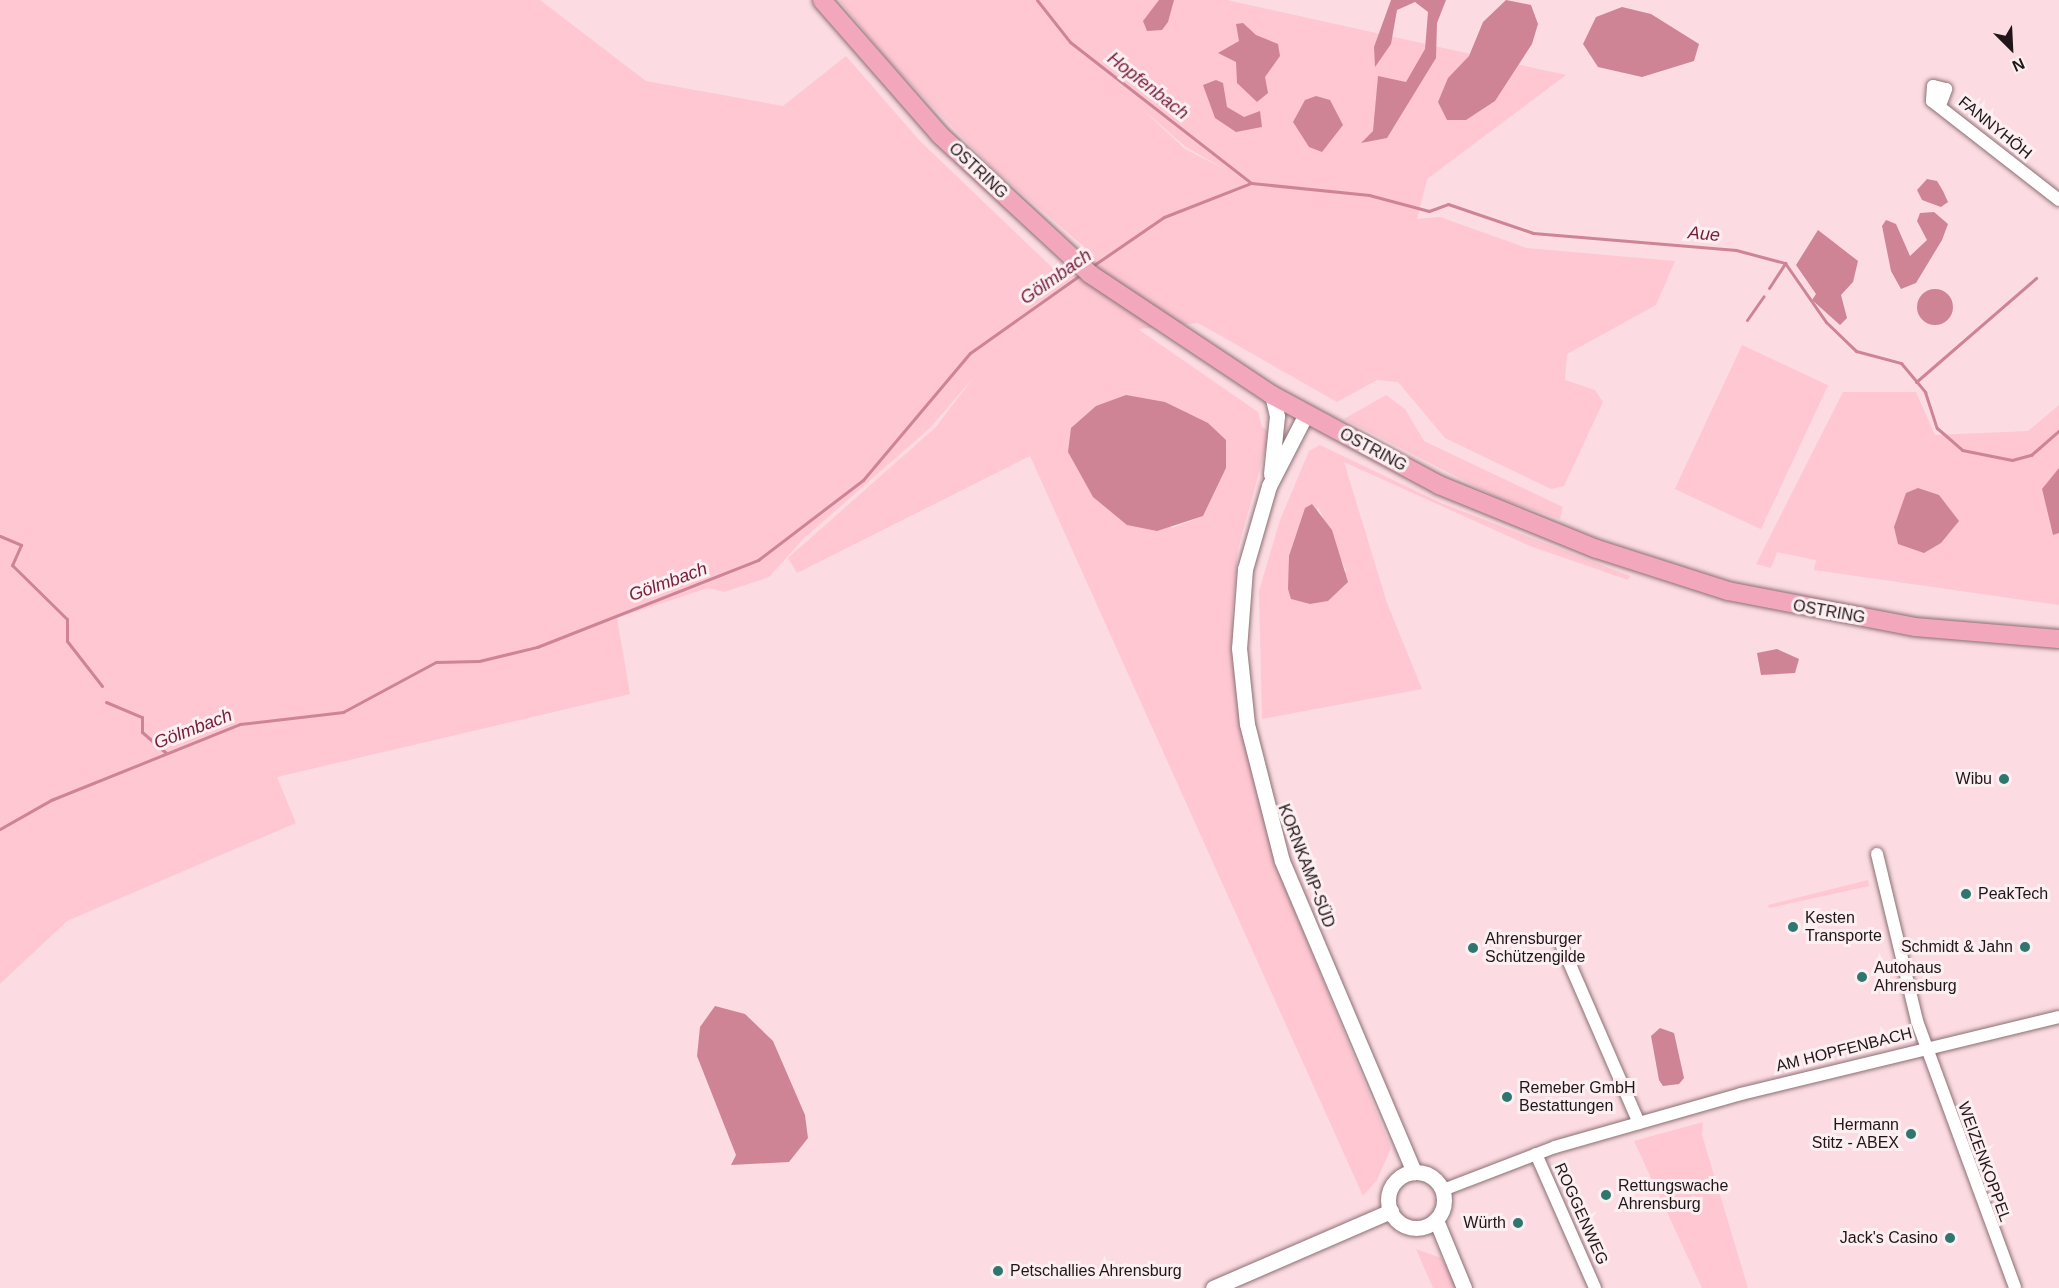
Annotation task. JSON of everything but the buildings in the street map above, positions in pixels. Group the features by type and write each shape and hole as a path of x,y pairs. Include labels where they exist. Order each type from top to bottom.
{"main road":[{"name":"OSTRING","path":"822,0 940,135 1090,274 1272,395 1306,414 1492,509 1680,578 1861,618 2059,639"}],"street":[{"name":"FANNYHÖH","path":"1941,103 2059,200"},
{"name":"KORNKAMP-SÜD","path":"1269,486 1276,434 1272,395"},
{"name":"KORNKAMP-SÜD","path":"1306,414 1269,486 1250,546 1239,617 1244,697 1257,778 1299,904 1401,1139 1408,1174"},
{"path":"1276,434 1306,414"},
{"name":"WEIZENKOPPEL","path":"1877,854 1926,1046 2015,1288"},
{"path":"1562,946 1639,1123"},
{"name":"AM HOPFENBACH","path":"1443,1190 1536,1154 1639,1123 1926,1046 2059,1017"},
{"name":"ROGGENWEG","path":"1536,1154 1595,1288"},
{"path":"1431,1223 1410,1227 1391,1211 1391,1188 1408,1174 1434,1178 1443,1190 1431,1223 1464,1288"},
{"path":"1213,1288 1391,1211"}],"shaded area":[{"path":"0,0 540,0 646,81 783,106 846,56 919,140 1063,278 1095,256 990,166 888,60 839,0 1227,0 1566,75 1427,179 1417,219 1440,217 1527,248 1675,261 1656,305 1567,354 1565,380 1595,390 1603,402 1564,486 1551,489 1445,438 1398,382 1377,380 1337,402 1198,323 1138,329 1258,412 1262,427 1270,432 1238,549 1232,615 1239,721 1282,880 1391,1148 1377,1180 1363,1196 1030,456 797,573 788,558 936,427 973,378 930,428 803,539 769,577 724,592 708,588 617,618 630,694 277,777 296,823 67,921 0,984","holes":["1142,109 1186,147 1228,171 1185,149","1165,402 1178,409 1226,468 1203,516 1173,528 1093,497 1068,452 1096,406"]},
{"path":"1159,0 1174,0 1168,22 1162,30 1147,31 1143,21"},
{"path":"1391,0 1446,0 1437,23 1436,58 1387,138 1361,143 1373,131 1378,76 1406,82 1425,49 1428,12 1415,2 1397,10 1391,44 1375,67 1374,47"},
{"path":"1506,0 1531,5 1538,24 1532,44 1495,101 1466,120 1447,120 1438,102 1448,78 1469,56 1483,22"},
{"path":"1622,7 1651,14 1699,44 1694,61 1642,77 1598,67 1583,44 1596,17"},
{"path":"1243,23 1256,35 1278,44 1280,56 1265,77 1268,93 1257,102 1237,83 1236,62 1218,53 1239,41 1236,24"},
{"path":"1216,80 1223,83 1227,107 1244,117 1260,111 1262,127 1236,132 1215,118 1203,85"},
{"path":"1316,96 1330,100 1343,125 1322,152 1309,147 1293,122 1305,100"},
{"path":"1927,179 1937,181 1943,191 1948,202 1941,207 1922,200 1917,190"},
{"path":"1934,212 1948,224 1942,240 1916,283 1901,289 1891,271 1882,226 1886,220 1896,224 1910,256 1927,240 1917,221 1920,213"},
{"path":"1818,230 1858,261 1853,282 1841,295 1847,318 1840,325 1812,300 1816,294 1796,265"},
{"path":"1935,289 1948,294 1953,307 1948,320 1935,325 1922,320 1917,307 1922,294"},
{"path":"1742,345 1828,385 1761,529 1675,489"},
{"path":"1843,392 1916,392 1935,435 2028,431 2059,405 2059,468 2042,490 2053,535 2059,533 2059,605 1814,570 1816,560 1777,552 1771,568 1756,564"},
{"path":"1126,395 1165,402 1208,423 1226,440 1226,468 1203,516 1157,531 1127,525 1093,497 1068,452 1071,428 1096,406"},
{"path":"1386,395 1405,409 1424,441 1563,507 1560,519 1498,498 1344,419"},
{"path":"1320,445 1441,503 1630,576 1628,580 1530,546 1344,462 1387,603 1422,689 1262,719 1259,591 1280,520 1309,451","holes":["1318,506 1346,571 1328,601 1310,604 1291,599"]},
{"path":"2059,468 2059,533 2053,535 2042,489"},
{"path":"1918,488 1939,495 1959,521 1941,543 1924,553 1898,544 1894,527 1906,493"},
{"path":"1312,504 1332,530 1348,582 1328,601 1310,604 1291,599 1288,589 1289,556 1305,508"},
{"path":"1777,649 1799,659 1795,673 1761,675 1757,653"},
{"path":"1868,880 1869,886 1769,908 1768,905"},
{"path":"715,1006 745,1014 773,1041 805,1115 808,1138 789,1162 731,1165 736,1155 697,1056 700,1027"},
{"path":"1660,1028 1674,1033 1684,1078 1679,1084 1663,1086 1659,1080 1651,1036"},
{"path":"1703,1122 1702,1135 1748,1288 1702,1288 1634,1141"},
{"path":"1416,1249 1441,1258 1459,1288 1433,1288"}],"waterway":[{"name":"Hopfenbach","path":"1037,0 1070,42 1251,183"},
{"name":"Aue","path":"1091,267 1164,217 1251,183 1369,195 1429,211 1448,204 1533,233 1736,250 1785,263 1826,322 1856,351 1901,363 1925,392 1937,428 1962,450 2012,460 2031,455 2059,431"},
{"path":"1769,288 1785,263"},
{"name":"Gölmbach","path":"0,829 51,800 240,724 343,712 436,662 479,661 537,647 758,560 863,480 970,353 1080,275"},
{"path":"1916,382 2036,278"},
{"path":"1747,320 1764,296"},
{"path":"0,536 21,545 12,565 67,619 67,641 102,686"},
{"path":"106,702 142,717 142,732 166,753"}],"place":[{"name":"Wibu","path":"2004,779"},
{"name":"PeakTech","path":"1966,894"},
{"name":"Kesten Transporte","path":"1793,927"},
{"name":"Schmidt & Jahn","path":"2025,947"},
{"name":"Ahrensburger Schützengilde","path":"1473,948"},
{"name":"Autohaus Ahrensburg","path":"1862,977"},
{"name":"Remeber GmbH Bestattungen","path":"1507,1097"},
{"name":"Hermann Stitz - ABEX","path":"1911,1134"},
{"name":"Rettungswache Ahrensburg","path":"1606,1195"},
{"name":"Würth","path":"1518,1223"},
{"name":"Jack's Casino","path":"1950,1238"},
{"name":"Petschallies Ahrensburg","path":"998,1271"}]}
